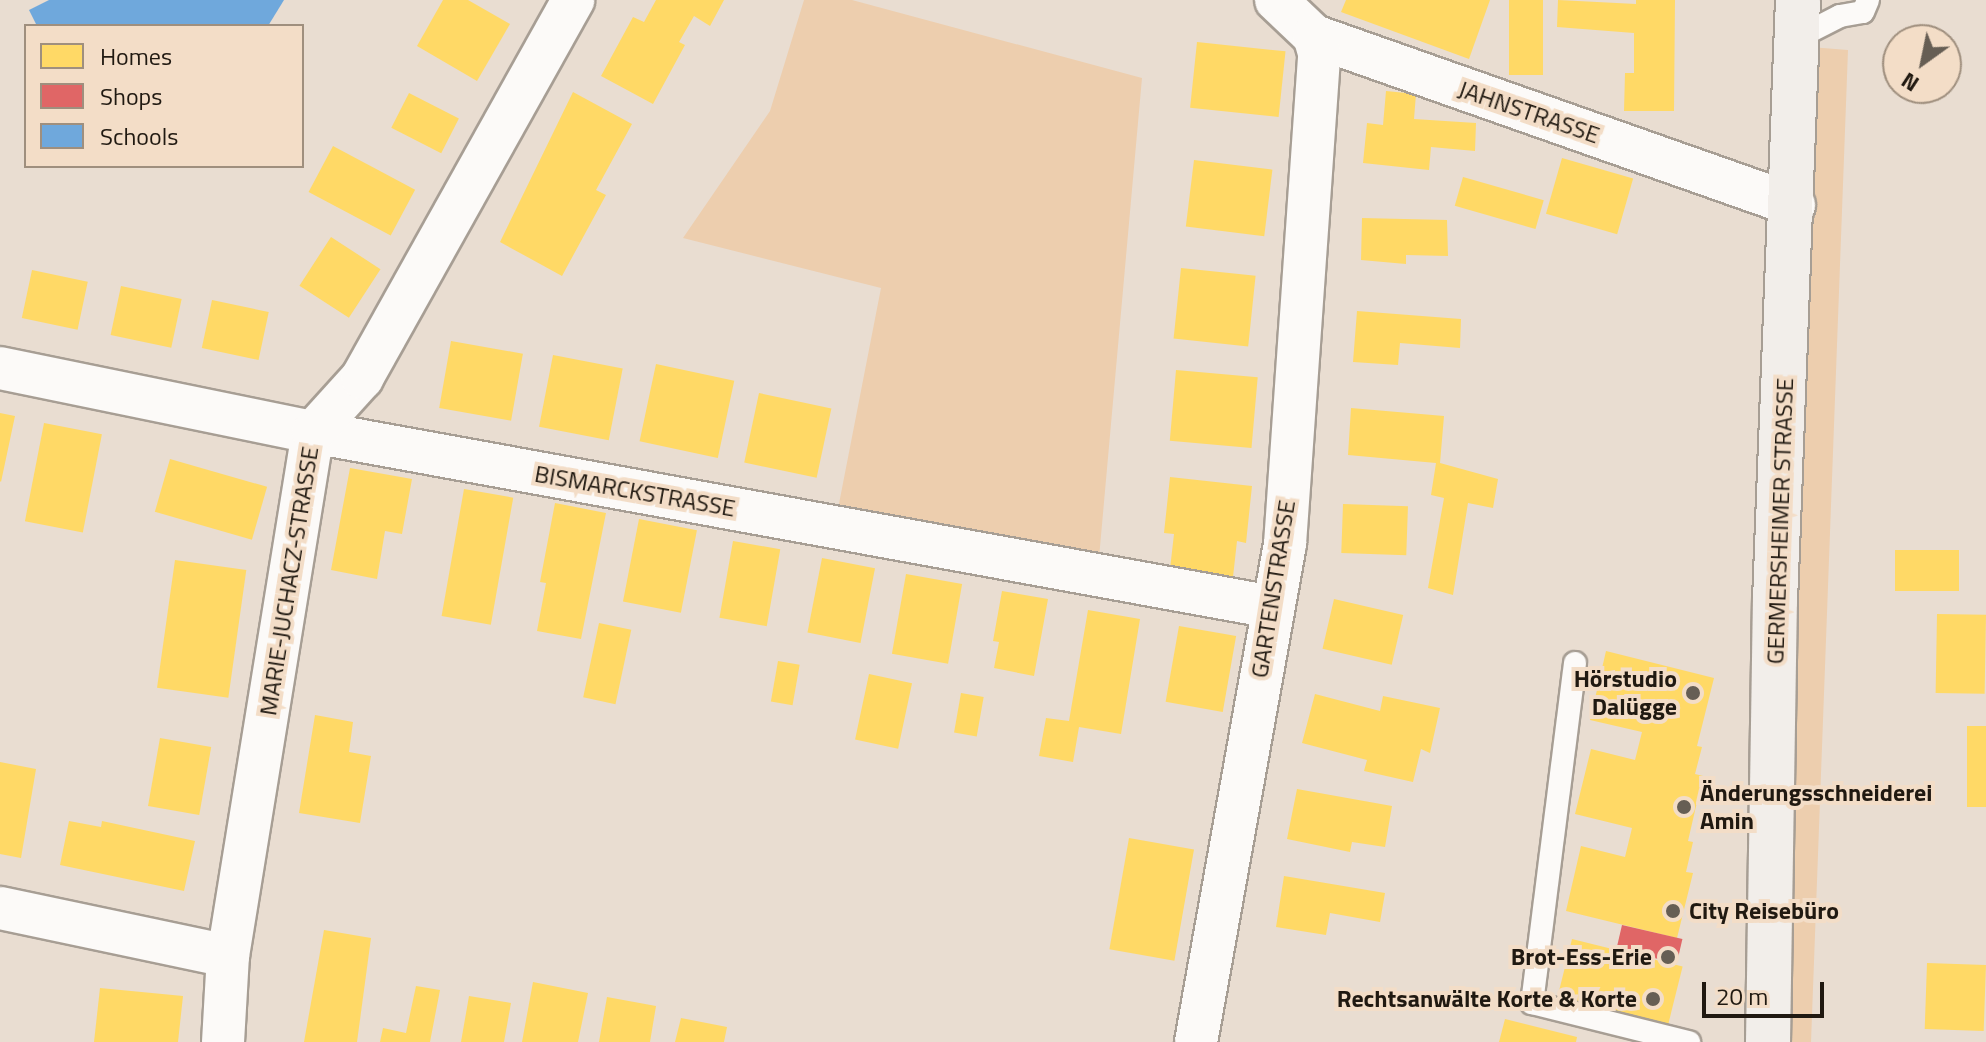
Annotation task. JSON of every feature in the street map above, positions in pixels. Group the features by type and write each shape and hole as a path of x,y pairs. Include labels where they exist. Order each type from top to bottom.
{"main road":[{"name":"GERMERSHEIMER STRASSE","path":"1768,1042 1775,601 1794,205 1798,19"}],"street":[{"name":"MARIE-JUCHACZ-STRASSE","path":"223,1042 228,956 313,432 362,378 573,0"},
{"name":"JAHNSTRASSE","path":"1276,0 1314,36 1794,205"},
{"name":"GARTENSTRASSE","path":"1196,1042 1286,529 1319,53 1314,36"},
{"name":"BISMARCKSTRASSE","path":"0,368 313,432 1272,607"},
{"path":"0,908 228,956"}],"lane":[{"path":"1798,19 1863,12 1868,0"},
{"path":"1575,663 1532,1003 1689,1042"}],"shaded area":[{"path":"804,0 852,0 1142,78 1099,558 837,514 881,288 683,238 770,111"},
{"path":"1810,47 1848,50 1811,1042 1787,1042"}],"building: Homes":[{"path":"443,0 468,0 510,24 477,81 417,46"},
{"path":"656,0 724,0 710,26 694,16 679,42 685,45 653,104 601,76 633,17 644,22"},
{"path":"1346,0 1490,0 1469,59 1341,12"},
{"path":"1509,0 1543,0 1543,75 1509,75"},
{"path":"1558,0 1636,4 1636,0 1675,0 1674,111 1624,111 1625,73 1634,73 1634,33 1557,27"},
{"path":"1197,42 1286,51 1279,117 1190,108"},
{"path":"1386,91 1416,94 1414,119 1476,123 1475,151 1431,147 1429,170 1363,163 1367,123 1383,125"},
{"path":"573,92 632,124 596,190 606,195 562,276 500,242"},
{"path":"409,93 459,118 441,153 391,128"},
{"path":"333,146 415,190 391,236 309,192"},
{"path":"1562,158 1633,178 1617,234 1546,214"},
{"path":"1194,160 1272,170 1264,236 1186,227"},
{"path":"1463,177 1544,200 1535,229 1455,206"},
{"path":"1362,218 1447,220 1448,256 1406,255 1406,264 1361,260"},
{"path":"331,237 380,269 349,318 299,286"},
{"path":"1181,268 1256,276 1248,346 1174,339"},
{"path":"32,270 88,282 78,330 22,318"},
{"path":"121,286 182,299 171,348 111,335"},
{"path":"212,300 269,312 259,360 202,348"},
{"path":"1357,311 1461,319 1460,348 1400,343 1398,365 1353,362"},
{"path":"451,341 523,354 511,421 439,408"},
{"path":"553,355 623,369 609,440 539,427"},
{"path":"656,364 734,381 718,458 640,441"},
{"path":"1176,370 1258,377 1251,448 1170,441"},
{"path":"759,393 831,408 817,478 744,462"},
{"path":"1351,408 1444,416 1440,463 1498,479 1493,508 1468,503 1453,595 1428,588 1444,498 1431,495 1436,463 1348,455"},
{"path":"0,413 15,416 1,482 0,481"},
{"path":"44,423 102,434 83,532 25,521"},
{"path":"170,459 267,487 252,540 155,512"},
{"path":"350,468 412,479 402,534 385,531 377,579 331,570"},
{"path":"1170,477 1252,486 1246,543 1237,541 1233,577 1170,569 1174,534 1164,533"},
{"path":"464,489 513,498 491,625 442,616"},
{"path":"555,503 606,513 581,639 537,631 546,583 540,582"},
{"path":"1343,504 1408,506 1406,555 1341,553"},
{"path":"639,519 697,530 681,613 623,601"},
{"path":"733,541 780,549 767,626 719,618"},
{"path":"1895,550 1959,550 1959,591 1895,591"},
{"path":"822,558 875,568 861,643 807,633"},
{"path":"175,560 246,570 228,698 157,688"},
{"path":"906,574 962,584 948,664 892,654"},
{"path":"1002,591 1048,599 1034,676 994,668 999,642 993,641"},
{"path":"1334,599 1403,615 1392,665 1323,649"},
{"path":"1088,610 1140,619 1121,734 1079,727 1073,762 1039,756 1046,718 1069,721"},
{"path":"1937,614 1986,615 1985,694 1936,693"},
{"path":"599,623 631,630 615,704 583,697"},
{"path":"1179,626 1236,636 1223,712 1166,702"},
{"path":"1606,651 1714,678 1697,746 1702,747 1695,774 1703,776 1688,841 1693,842 1686,872 1693,873 1677,938 1566,911 1581,846 1625,857 1632,828 1575,814 1591,749 1635,760 1642,732 1590,720"},
{"path":"778,661 800,665 793,705 771,701"},
{"path":"869,674 912,683 898,749 855,740"},
{"path":"961,693 984,697 977,736 954,732"},
{"path":"1315,694 1380,711 1383,696 1440,708 1430,753 1421,749 1413,782 1364,771 1367,760 1302,743"},
{"path":"315,715 353,722 349,752 371,756 360,823 299,813"},
{"path":"1967,726 1986,726 1986,807 1967,807"},
{"path":"160,738 211,747 199,815 148,806"},
{"path":"0,762 36,769 21,858 0,854"},
{"path":"1297,789 1392,806 1385,847 1352,842 1350,852 1287,839"},
{"path":"69,821 101,827 102,821 195,841 184,891 60,865"},
{"path":"1129,838 1194,849 1174,961 1109,949"},
{"path":"1284,876 1385,893 1380,922 1330,913 1326,935 1276,927"},
{"path":"324,930 371,938 357,1042 304,1042"},
{"path":"1572,939 1683,967 1666,1032 1556,1004"},
{"path":"1927,963 1986,965 1984,1031 1925,1029"},
{"path":"533,982 588,993 578,1042 522,1042"},
{"path":"416,986 440,990 430,1042 380,1042 383,1028 406,1033"},
{"path":"100,988 183,996 178,1042 94,1042"},
{"path":"469,996 511,1003 504,1042 461,1042"},
{"path":"607,997 656,1006 650,1042 599,1042"},
{"path":"681,1018 727,1027 724,1042 675,1042"},
{"path":"1505,1019 1577,1037 1576,1042 1499,1042"}],"building: Shops":[{"path":"1622,925 1682,939 1677,963 1616,949"}],"building: Schools":[{"path":"49,0 284,0 269,24 36,24 29,10"}],"place":[{"name":"Hörstudio Dalügge","path":"1693,693"},
{"name":"Änderungsschneiderei Amin","path":"1684,807"},
{"name":"City Reisebüro","path":"1673,911"},
{"name":"Brot-Ess-Erie","path":"1668,957"},
{"name":"Rechtsanwälte Korte & Korte","path":"1653,999"}]}
